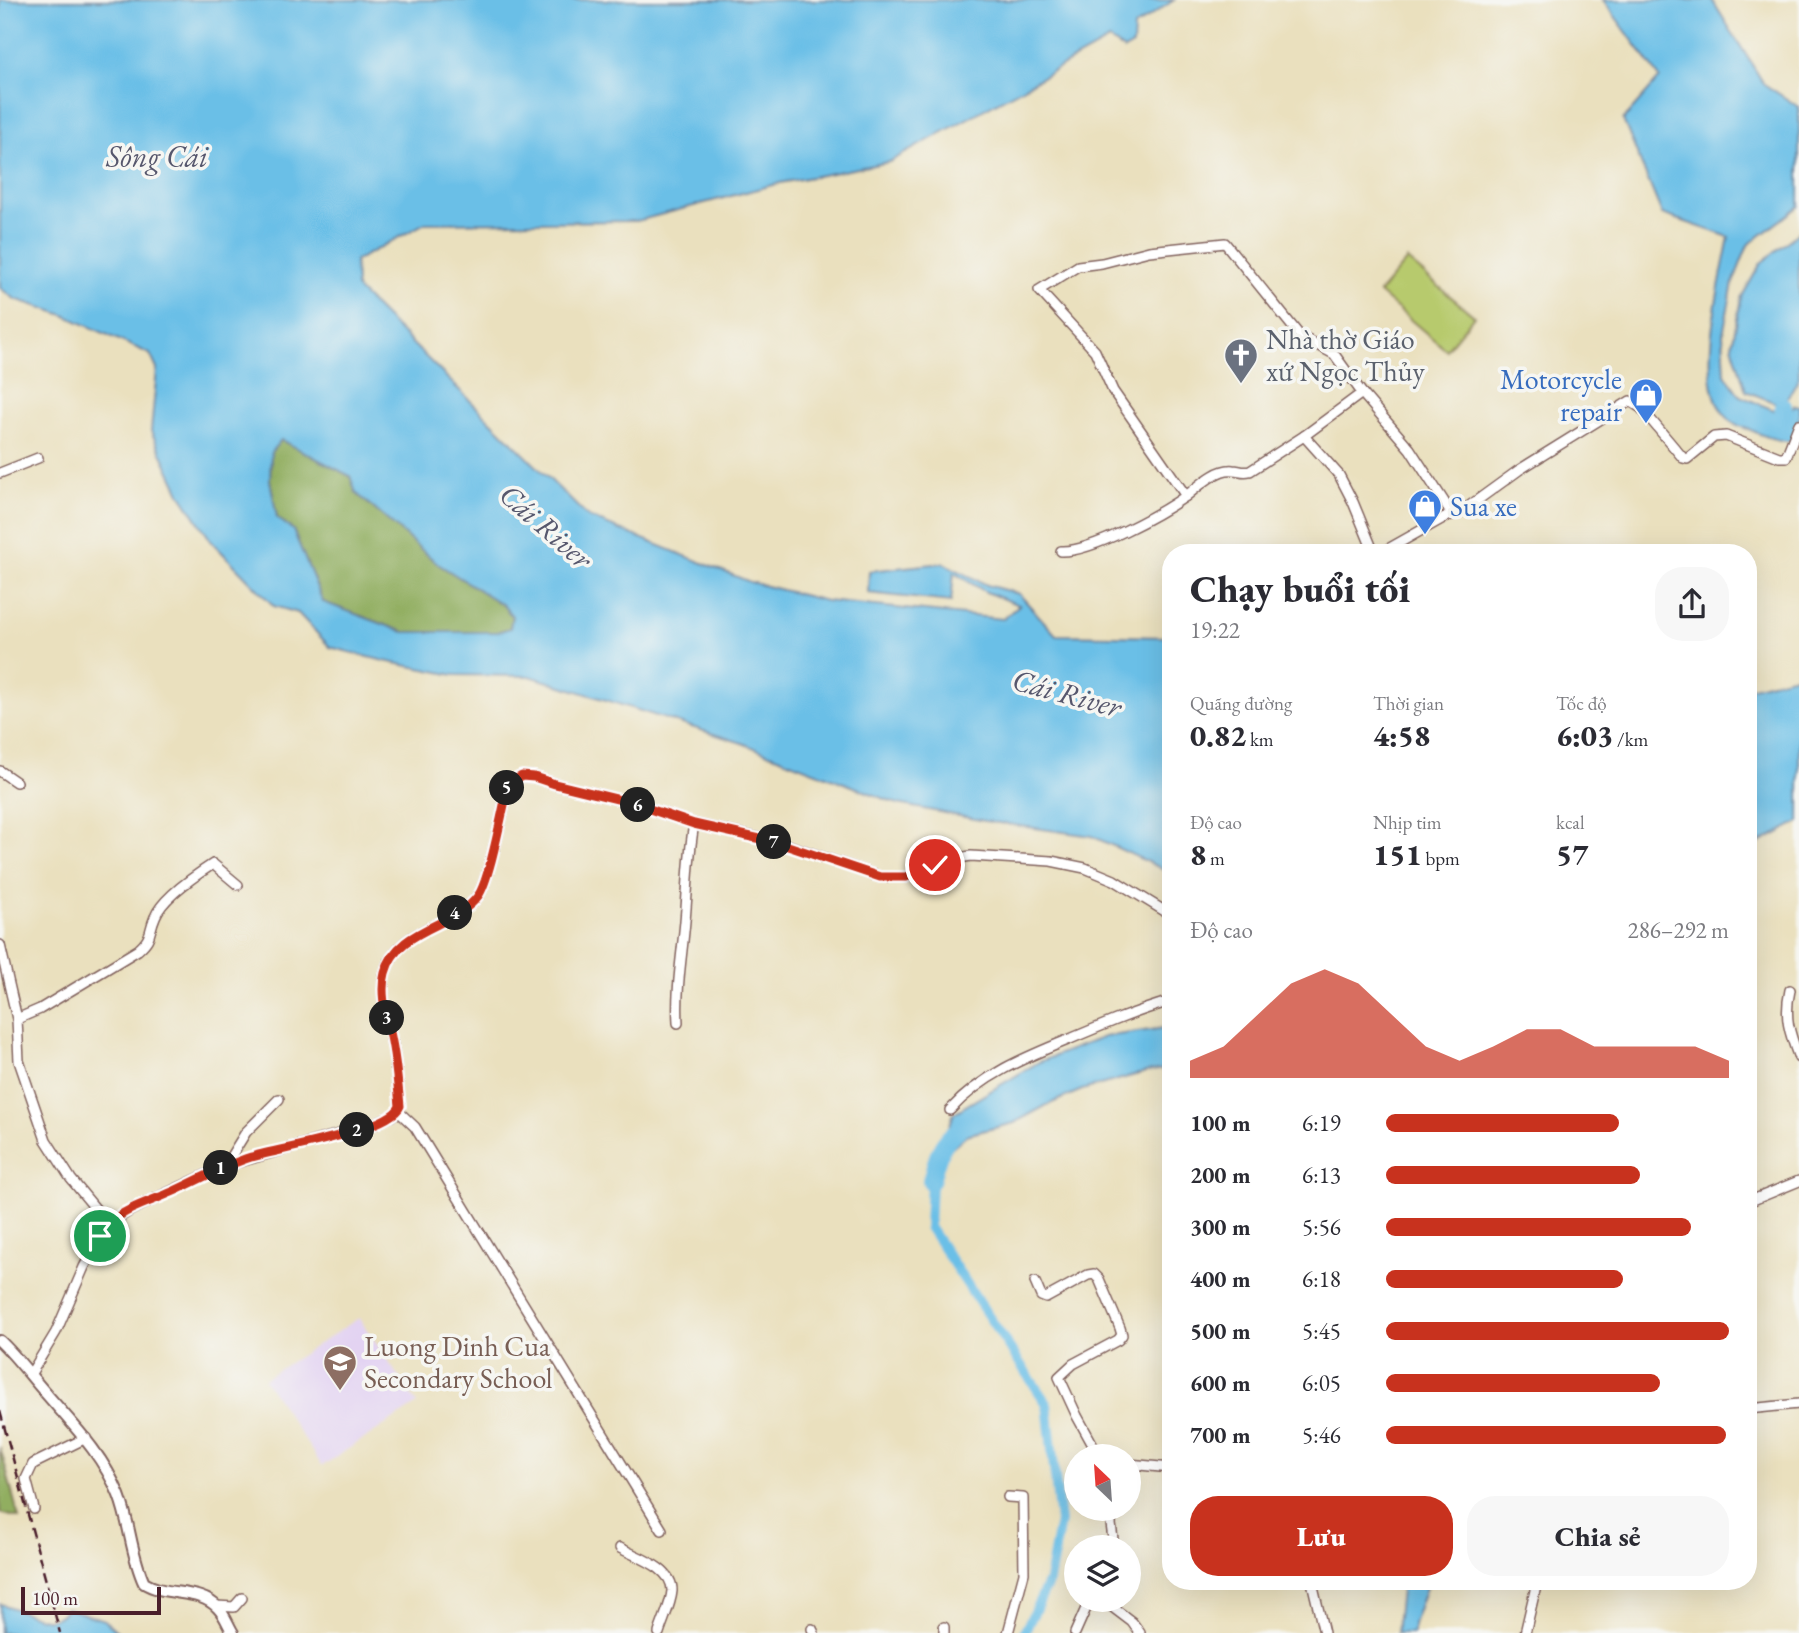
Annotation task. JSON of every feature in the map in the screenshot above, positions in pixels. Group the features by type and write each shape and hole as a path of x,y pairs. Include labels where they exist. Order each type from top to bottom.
{"street":[{"path":"1186,496 1113,391 1095,351 1039,289 1078,266 1149,251 1225,243 1300,336 1334,354 1362,393 1410,449 1452,514"},
{"path":"1061,551 1070,551 1101,540 1157,516 1220,472 1232,469 1242,473 1250,471 1304,436 1362,393"},
{"path":"1397,544 1452,514 1461,512 1520,470 1630,401 1641,408 1683,458 1687,459 1719,435 1779,457 1786,457 1799,424"},
{"path":"1304,436 1339,475 1370,544"},
{"path":"0,473 38,458"},
{"path":"0,771 16,782"},
{"path":"30,1374 56,1332 84,1267 108,1224 137,1207 225,1166 354,1131 386,1120 398,1111 400,1106 396,1069 383,990 385,972 391,958 412,937 464,908 480,895 509,783 522,776 629,802 694,824 782,844 880,877 906,877 947,860 971,856 1051,861 1085,868 1114,880 1162,909"},
{"path":"678,1023 678,974 685,920 687,867 694,824"},
{"path":"17,1019 40,1009 138,950 149,941 154,918 167,899 213,864 238,884"},
{"path":"0,946 17,1019 19,1062 46,1140 71,1179 108,1224"},
{"path":"1790,990 1785,1010 1799,1058"},
{"path":"950,1110 977,1084 1012,1064 1091,1029 1162,1004"},
{"path":"225,1166 247,1132 279,1099"},
{"path":"398,1111 415,1127 662,1530"},
{"path":"1757,1198 1799,1181"},
{"path":"1035,1283 1041,1296 1046,1298 1094,1274 1120,1328 1122,1335 1118,1340 1073,1364 1059,1377 1092,1444"},
{"path":"0,1341 86,1438 106,1467 127,1517 135,1557 144,1583 165,1591 208,1599 216,1606 233,1633"},
{"path":"1757,1408 1799,1404"},
{"path":"34,1509 26,1479 33,1465 86,1438"},
{"path":"1141,1465 1162,1467"},
{"path":"1008,1497 1023,1498 1024,1568 1008,1633"},
{"path":"620,1548 666,1573 670,1581 672,1590 659,1633"},
{"path":"1314,1590 1324,1633"},
{"path":"1525,1633 1534,1590"},
{"path":"216,1606 234,1607 242,1598"},
{"path":"1075,1633 1084,1612"},
{"path":"1119,1612 1132,1622 1140,1633"}],"shaded area":[{"name":"Luong Dinh Cua Secondary School","path":"359,1318 417,1404 322,1466 264,1379"}],"green space":[{"path":"1407,260 1474,316 1446,350 1379,293"},
{"path":"281,440 350,476 356,493 438,564 503,605 512,616 510,628 497,632 404,632 323,602 293,530 277,518 270,480 271,451"},
{"path":"0,1447 19,1518 0,1513"}],"water":[{"path":"0,0 1174,0 1134,27 1133,45 1124,50 1109,40 889,162 780,183 637,221 425,223 355,261 356,288 588,517 750,582 826,601 1003,619 1019,605 986,592 954,573 951,602 868,593 869,571 943,563 987,585 1019,594 1056,635 1162,637 1162,869 1092,836 985,821 898,804 742,743 530,676 454,675 330,647 298,613 274,606 212,542 181,495 151,431 157,369 150,354 64,315 15,299 0,288","holes":["281,440 350,476 356,493 438,564 503,605 512,616 510,628 497,632 404,632 323,602 293,530 277,518 270,480 271,452"]},
{"path":"1603,0 1712,0 1764,84 1799,107 1799,206 1748,245 1733,283 1723,334 1725,374 1740,396 1784,414 1795,405 1799,406 1799,442 1764,436 1737,425 1725,415 1716,399 1711,378 1712,329 1729,237 1662,214 1623,120 1660,78"},
{"path":"1799,232 1799,377 1783,406 1746,391 1732,345 1741,298 1761,263"},
{"path":"1799,675 1799,822 1757,844 1757,686"},
{"path":"1162,1028 1162,1069 1082,1090 1014,1123 966,1135 951,1148 931,1181 954,1113 1039,1062 1104,1037"},
{"path":"1401,1590 1425,1590 1413,1624 1413,1633 1396,1633"},
{"path":"0,1604 46,1619 54,1619 66,1608 104,1620 119,1633 0,1633"}],"waterway":[{"path":"1777,428 1784,414 1783,406"},
{"path":"931,1181 943,1146 958,1130"},
{"path":"931,1181 929,1227 1047,1404 1060,1522 1049,1581 1024,1633"}],"railway":[{"path":"0,1411 60,1633"}],"place":[{"name":"Nhà thờ Giáo xứ Ngọc Thủy","path":"1241,385"},
{"name":"Motorcycle repair","path":"1646,425"},
{"name":"Sua xe","path":"1425,536"},
{"name":"Luong Dinh Cua Secondary School","path":"340,1392"}],"route":[{"path":"100,1236 108,1224 131,1210 225,1166 354,1131 386,1120 398,1111 400,1106 396,1069 383,990 385,972 391,958 412,937 464,908 480,895 509,783 522,776 629,802 694,824 782,844 880,877 906,877 935,865"}],"water label":[{"name":"Sông Cái","path":"157,156"},
{"name":"Cái River","path":"546,526"},
{"name":"Cái River","path":"1067,693"}]}
